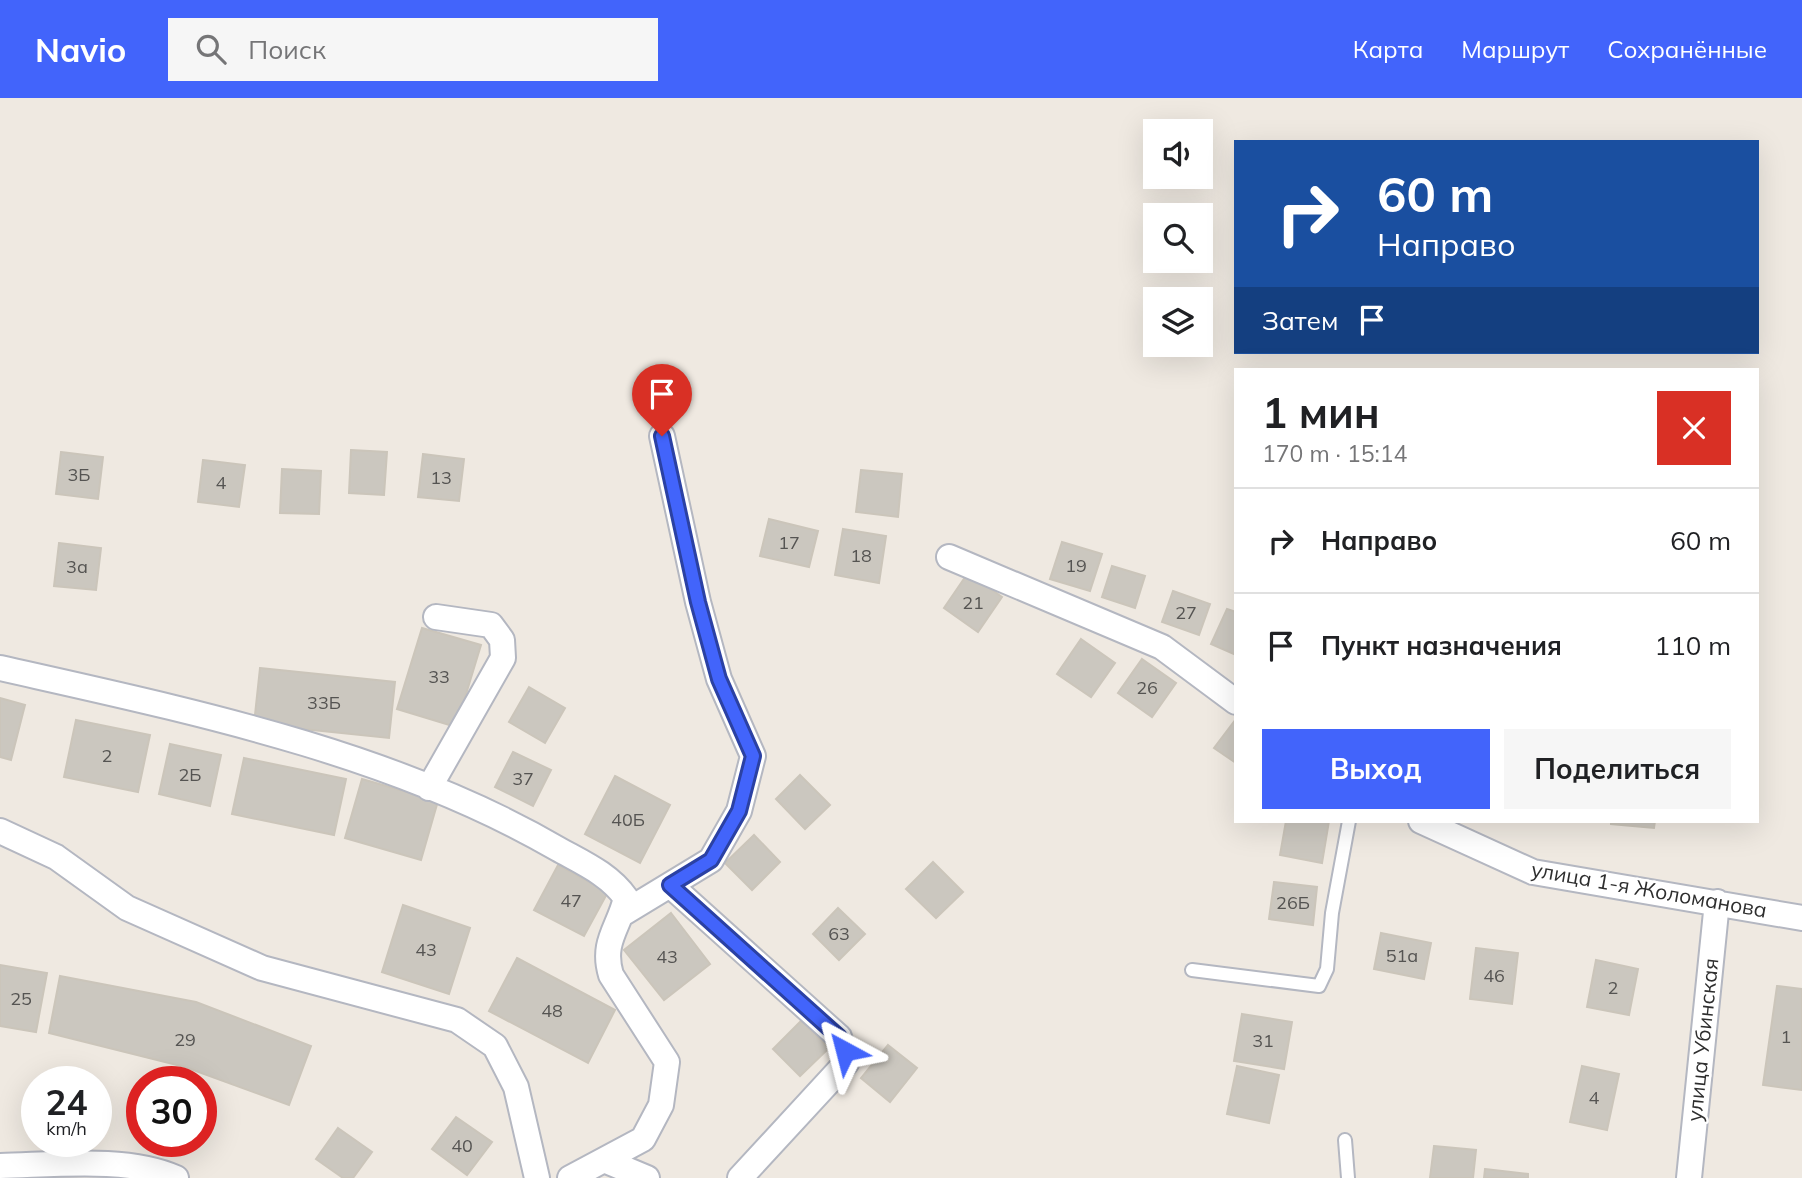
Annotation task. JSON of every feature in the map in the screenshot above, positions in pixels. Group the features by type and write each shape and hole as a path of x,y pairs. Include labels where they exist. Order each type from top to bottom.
{"street":[{"path":"622,914 711,860 739,811 753,756 719,679 698,602 662,436"},
{"path":"949,557 1162,647 1234,701"},
{"path":"429,788 503,658 502,640 491,625 436,617"},
{"path":"0,668 191,711 399,774 529,832 614,881 626,898 622,914 608,942 606,959 611,975 667,1062 661,1105 643,1139 570,1178"},
{"name":"улица 1-я Жоломанова","path":"1425,823 1533,872 1802,918"},
{"path":"0,831 56,856 127,908 262,968 457,1020 495,1046 516,1087 537,1178"},
{"path":"670,885 839,1037 845,1051 846,1063 740,1178"},
{"name":"улица Убинская","path":"1689,1178 1717,902"},
{"path":"604,1160 647,1178"},
{"path":"0,1166 100,1164 163,1172 176,1178"}],"lane":[{"path":"1192,970 1319,986 1327,969 1332,913 1349,823"},
{"path":"1345,1140 1348,1178"}],"building":[{"path":"351,450 387,452 384,495 349,493"},
{"path":"61,452 103,457 98,499 56,494"},
{"path":"423,454 464,459 459,501 418,497"},
{"path":"203,460 245,465 239,507 198,502"},
{"path":"282,469 321,471 319,514 280,513"},
{"path":"861,470 902,474 898,517 856,512"},
{"path":"769,519 818,531 809,567 760,556"},
{"path":"843,529 886,536 879,583 835,575"},
{"path":"1062,542 1102,554 1090,591 1050,579"},
{"path":"59,543 101,548 96,590 54,586"},
{"path":"1112,566 1145,576 1135,608 1102,597"},
{"path":"968,573 1002,597 978,632 944,608"},
{"path":"1173,591 1210,604 1199,635 1162,622"},
{"path":"1227,609 1234,611 1234,654 1211,644"},
{"path":"422,628 481,645 456,727 397,709"},
{"path":"1081,639 1115,663 1091,697 1057,674"},
{"path":"1142,659 1176,683 1152,717 1118,693"},
{"path":"260,668 395,682 389,738 254,724"},
{"path":"529,687 565,708 545,743 509,722"},
{"path":"0,698 25,705 11,760 0,757"},
{"path":"76,720 150,735 138,792 64,777"},
{"path":"1234,722 1234,762 1214,748"},
{"path":"170,744 221,755 210,806 159,794"},
{"path":"513,752 551,770 533,806 495,787"},
{"path":"244,758 346,779 334,835 232,814"},
{"path":"800,775 830,805 805,829 776,799"},
{"path":"615,776 670,805 640,863 585,834"},
{"path":"362,779 438,801 421,860 345,838"},
{"path":"1286,823 1329,823 1322,863 1280,855"},
{"path":"1611,823 1655,823 1654,828"},
{"path":"754,835 780,862 752,890 725,863"},
{"path":"933,862 963,892 936,918 906,889"},
{"path":"558,865 608,892 584,936 534,910"},
{"path":"1274,882 1317,887 1313,925 1269,919"},
{"path":"403,905 470,928 449,994 382,972"},
{"path":"838,908 865,934 839,960 813,934"},
{"path":"671,913 710,964 664,1000 624,950"},
{"path":"1381,933 1431,943 1424,979 1374,969"},
{"path":"1476,948 1518,953 1512,1004 1470,999"},
{"path":"517,958 615,1010 588,1063 489,1011"},
{"path":"1596,960 1638,969 1629,1015 1587,1007"},
{"path":"0,965 47,973 36,1032 0,1026"},
{"path":"60,976 196,1002 311,1046 289,1105 217,1079 217,1066 181,1066 49,1033"},
{"path":"1777,986 1802,989 1802,1090 1763,1085"},
{"path":"1242,1014 1292,1022 1284,1069 1234,1061"},
{"path":"801,1021 829,1048 800,1076 773,1049"},
{"path":"888,1045 917,1068 890,1102 861,1078"},
{"path":"1237,1066 1279,1075 1269,1123 1227,1114"},
{"path":"1582,1066 1619,1074 1607,1130 1570,1122"},
{"path":"456,1117 492,1142 467,1175 432,1149"},
{"path":"338,1128 372,1152 353,1178 343,1178 316,1159"},
{"path":"1434,1146 1476,1150 1473,1178 1430,1178"},
{"path":"1485,1169 1528,1174 1528,1178 1484,1178"}],"route":[{"path":"662,436 698,602 719,679 753,756 739,811 711,860 670,885 839,1037 845,1051"}]}
